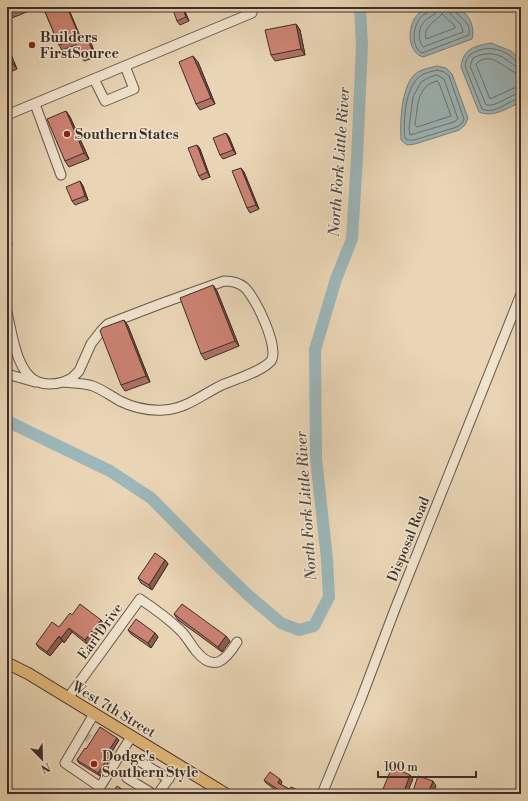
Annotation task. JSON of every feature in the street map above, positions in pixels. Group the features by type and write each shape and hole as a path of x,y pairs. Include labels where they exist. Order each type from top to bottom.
{"main road":[{"name":"West 7th Street","path":"7,662 226,794"}],"street":[{"path":"7,115 252,14"},
{"path":"94,79 105,100 134,89 125,66"},
{"path":"35,104 60,175"},
{"path":"7,374 38,382 88,384 119,401 142,409 168,410 189,403 220,386 263,367 271,360 273,356 273,345 270,334 246,289 239,283 218,282 108,324 100,331 91,344 79,371 72,378 64,382"},
{"name":"Disposal Road","path":"322,794 521,294"},
{"path":"7,312 14,341 23,367 30,377 38,382"},
{"name":"Earl Drive","path":"68,698 140,599 175,625 184,634 196,652 209,661 218,662 224,660 237,642"},
{"path":"94,714 65,762 100,786 131,737"},
{"path":"139,761 169,779"},
{"path":"158,794 178,765"},
{"path":"128,778 153,794"}],"water":[{"path":"430,7 453,7 462,11 469,19 473,29 472,39 423,57 417,54 411,44 410,37 412,24 419,13"},
{"path":"491,43 511,51 521,60 521,102 500,112 485,114 479,112 461,67 464,56 470,49 479,45"},
{"path":"437,66 446,68 452,74 468,118 465,125 459,130 415,144 407,145 401,140 401,116 406,89 416,73"}],"building":[{"path":"7,7 24,7 7,14"},
{"path":"43,7 67,7 80,38 86,35 93,52 81,56 74,39 59,45"},
{"path":"172,7 182,7 186,17 177,21"},
{"path":"296,24 301,49 271,55 265,30"},
{"path":"7,49 13,64 7,67"},
{"path":"193,56 211,98 196,104 179,62"},
{"path":"66,111 84,153 65,161 47,119"},
{"path":"226,133 233,150 220,155 213,138"},
{"path":"197,145 207,172 199,176 188,148"},
{"path":"241,168 256,205 247,208 232,171"},
{"path":"80,181 85,196 72,201 66,187"},
{"path":"213,285 235,341 201,354 180,298"},
{"path":"124,320 146,376 121,385 100,331 102,328"},
{"path":"155,553 165,560 149,585 138,578"},
{"path":"80,604 101,620 85,640 69,628 61,638 59,636 47,652 36,644 52,622 59,627 70,613 72,615"},
{"path":"182,604 226,636 218,647 174,614"},
{"path":"136,619 155,633 148,643 128,630"},
{"path":"100,727 117,738 103,759 106,761 98,773 77,760"},
{"path":"392,767 410,775 403,794 381,794"},
{"path":"270,772 280,779 278,783 289,789 291,787 298,790 296,794 281,794 282,792 264,780"},
{"path":"418,776 433,781 428,794 412,794"},
{"path":"117,786 129,794 112,794"}],"waterway":[{"name":"North Fork Little River","path":"7,421 110,471 151,498 248,595 281,623 299,630 314,626 329,597 327,559 316,458 315,350 336,279 352,239 362,45 360,7"}],"tunnel":[{"path":"82,734 119,757"}],"place":[{"name":"Builders FirstSource","path":"32,45"},
{"name":"Southern States","path":"67,134"},
{"name":"Dodge's Southern Style","path":"94,764"}]}
